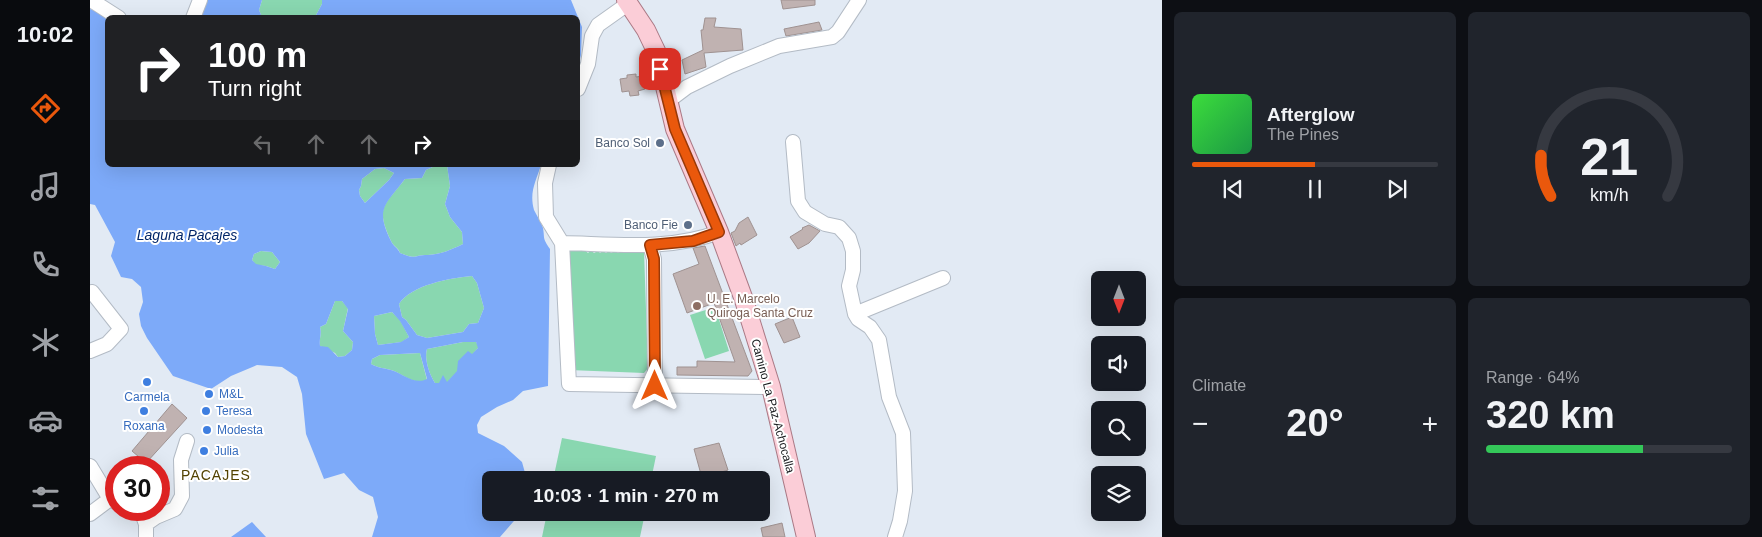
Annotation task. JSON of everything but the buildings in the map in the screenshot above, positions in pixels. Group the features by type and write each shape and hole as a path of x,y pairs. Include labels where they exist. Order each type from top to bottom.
{"main road":[{"name":"Camino La Paz-Achocalla","path":"627,2 646,30 657,53 667,102 675,129 719,232 744,300 771,387 806,537"}],"street":[{"path":"91,0 114,15"},
{"path":"194,15 200,0"},
{"path":"667,102 687,87 730,66 779,46 832,37 838,32 859,0"},
{"path":"580,84 588,64 592,36 598,25 627,2"},
{"path":"793,142 798,200 805,212 825,224 839,227 849,238 853,250 853,270 849,286 855,314 858,319 870,327 879,340 889,397 903,433 904,491 900,521 895,537"},
{"path":"549,167 545,183 546,217 562,243 569,384 771,387"},
{"path":"562,243 650,245 693,241 719,232"},
{"path":"650,245 654,259 655,386"},
{"path":"855,314 943,278"},
{"path":"90,351 106,344 121,329 92,292"},
{"path":"146,530 156,517 175,509 182,496 181,460 188,441"},
{"path":"90,466 105,488"},
{"path":"90,514 105,505"}],"green space":[{"path":"262,0 322,0 316,15 261,15 259,10"},
{"path":"433,167 447,167 450,186 445,204 450,217 462,232 463,244 446,251 412,257 400,253 392,243 383,221 384,207 405,179 422,178 426,170"},
{"path":"384,168 394,173 365,203 360,196 359,190 362,179 375,169"},
{"path":"580,246 588,253 591,250 594,253 603,251 606,253 609,251 611,253 615,251 618,253 622,251 625,253 631,247 644,251 648,368 644,373 569,370 569,247"},
{"path":"261,251 272,252 280,262 275,269 256,265 252,260 254,254"},
{"path":"472,276 477,283 484,308 478,323 469,324 463,332 427,338 417,335 402,317 399,304 412,292 442,281"},
{"path":"335,301 342,301 348,308 343,331 353,342 352,350 345,356 338,357 335,353 320,346 320,327 326,324"},
{"path":"715,307 729,351 705,359 690,315"},
{"path":"392,312 400,320 409,337 402,342 378,345 374,316"},
{"path":"463,342 476,342 479,347 447,383 435,383 428,366 427,349"},
{"path":"420,353 427,380 423,381 414,381 394,371 371,364 372,359 380,355"},
{"path":"562,438 656,456 653,471 555,471"},
{"path":"545,521 643,521 640,537 542,537"}],"water":[{"path":"208,0 262,0 259,10 261,15 199,15"},
{"path":"322,0 571,0 577,15 316,15"},
{"name":"Laguna Pacajes","path":"90,9 105,15 105,167 433,167 426,170 422,178 405,179 384,208 383,214 386,230 392,243 400,253 412,257 442,253 463,244 462,232 450,217 445,204 450,186 447,167 540,167 532,198 534,210 550,249 548,386 523,391 513,400 481,417 477,425 478,433 504,446 522,462 524,471 482,471 482,521 514,521 500,537 372,537 378,517 373,497 359,490 344,473 324,479 306,434 302,394 297,377 282,367 257,365 231,376 211,389 173,376 141,326 139,314 143,302 141,287 132,279 121,277 111,256 115,242 95,205 90,204","holes":["384,168 394,173 389,180 365,203 360,196 359,190 362,179 375,169","261,251 272,252 280,262 275,269 256,264 252,260 254,254","472,276 477,283 484,308 478,323 469,324 463,332 427,338 417,335 402,317 399,304 405,297 422,287","335,301 342,301 348,309 343,331 353,342 352,350 345,356 338,357 328,347 320,346 320,327 326,324","392,312 400,321 409,337 401,342 378,345 374,316","463,342 476,342 478,348 472,354 468,351 458,361 457,371 447,382 443,375 439,383 435,383 428,366 427,349","420,353 427,379 423,381 410,379 394,371 371,364 372,359 380,355"]},
{"path":"580,22 582,27 580,59"},
{"path":"252,522 266,537 231,537"}],"place":[{"name":"Banco Sol","path":"660,143"},
{"name":"Banco Fie","path":"688,225"},
{"name":"U. E. Marcelo Quiroga Santa Cruz","path":"697,306"},
{"name":"Carmela","path":"147,382"},
{"name":"M&L","path":"209,394"},
{"name":"Roxana","path":"144,411"},
{"name":"Teresa","path":"206,411"},
{"name":"Modesta","path":"207,430"},
{"name":"Julia","path":"204,451"}],"district":[{"name":"PACAJES","path":"216,475"}],"route":[{"path":"655,386 654,259 650,245 693,241 719,232 675,129 660,69"}]}
